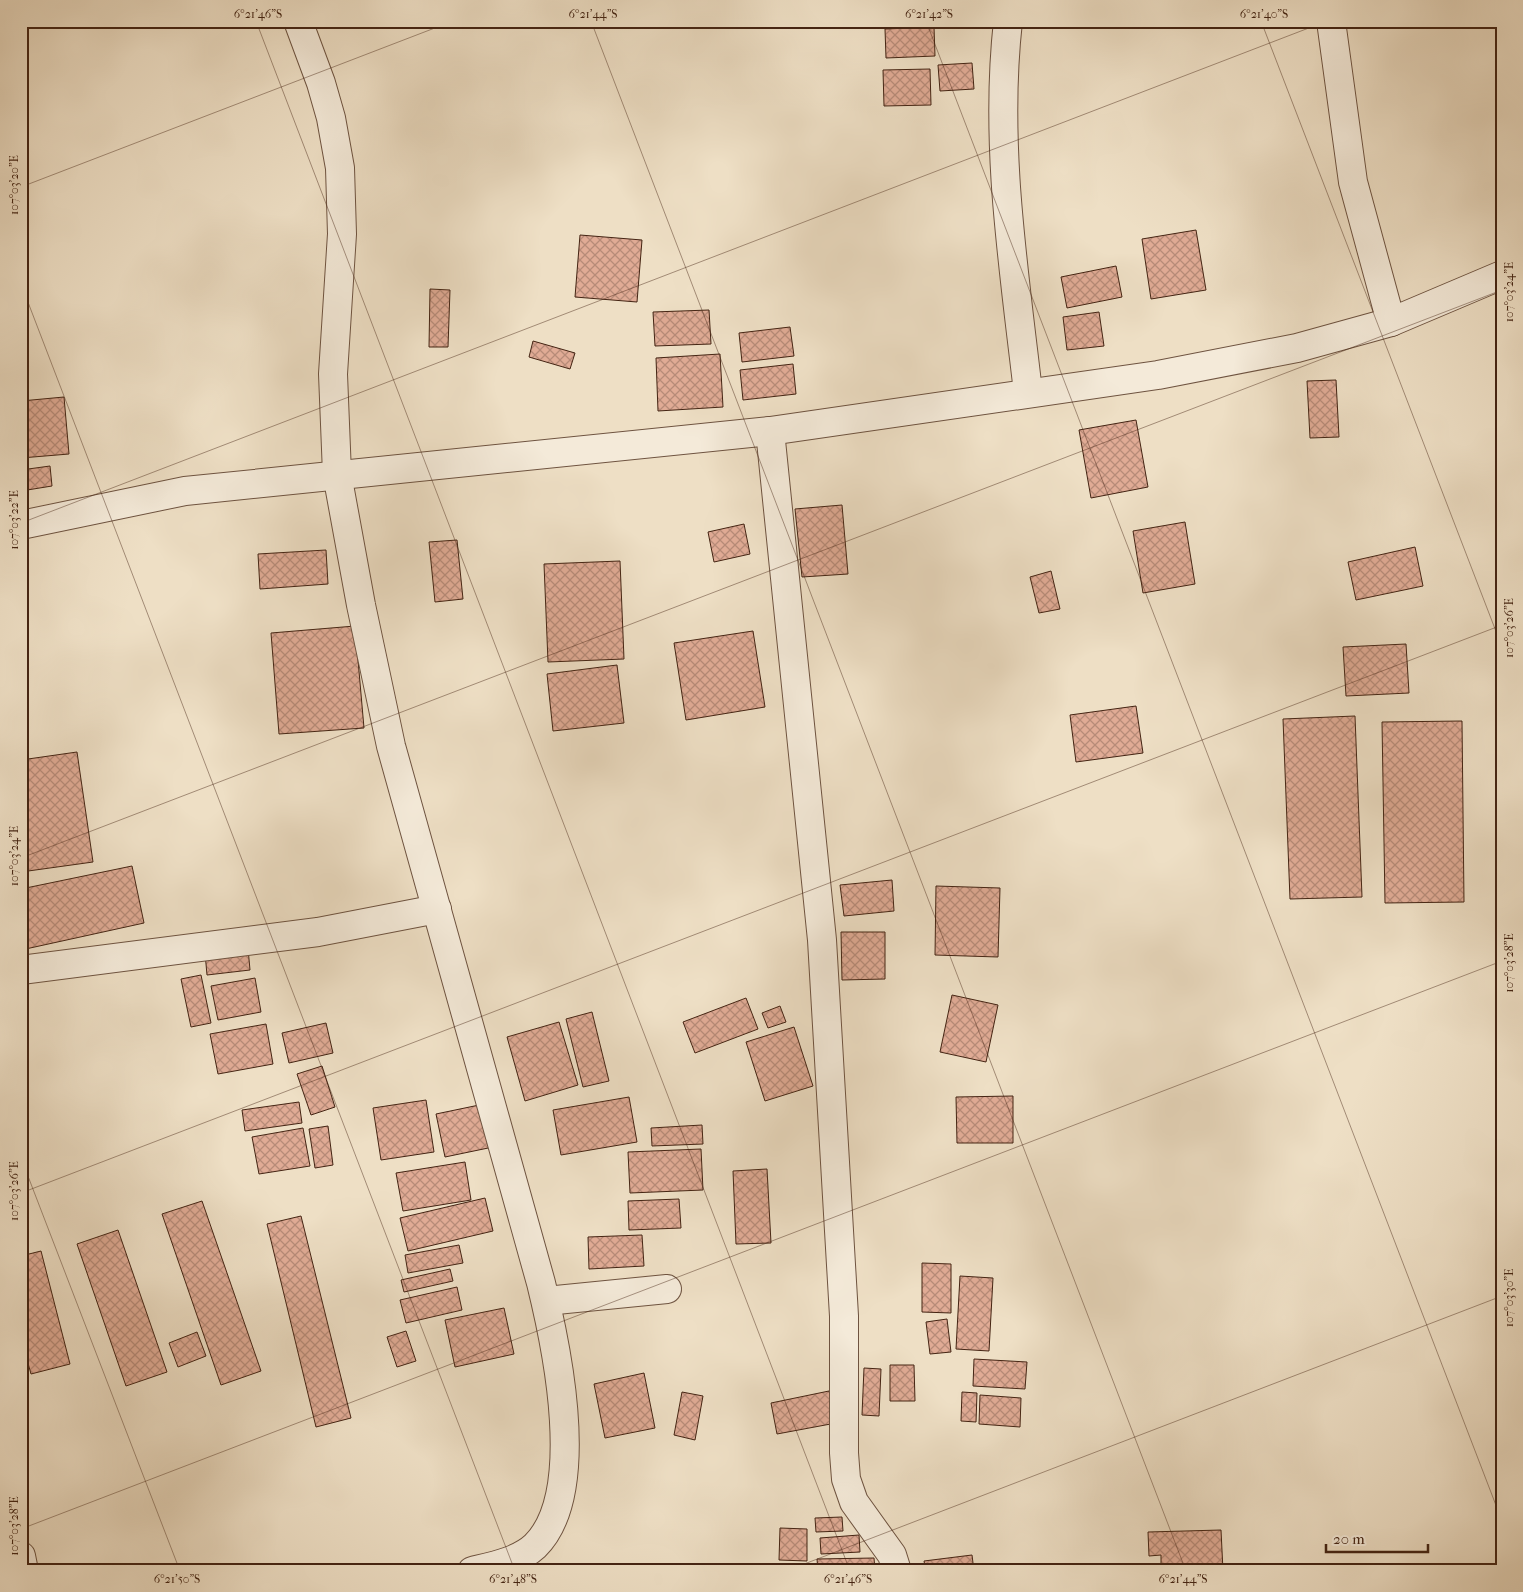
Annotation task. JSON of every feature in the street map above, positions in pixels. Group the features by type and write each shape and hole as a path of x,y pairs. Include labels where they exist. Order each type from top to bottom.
{"street":[{"path":"298,21 331,118 340,168 342,234 333,374 337,474 361,605 391,746 546,1301 560,1372 564,1417 563,1471 561,1492 551,1524 521,1564 472,1571"},
{"path":"1008,21 1002,102 1003,169 1028,392"},
{"path":"1331,21 1353,182 1392,322"},
{"path":"21,526 185,491 337,474 770,432 1028,392 1063,390 1158,375 1297,348 1392,322 1502,274"},
{"path":"770,432 822,940 844,1316 844,1453 846,1479 854,1502 892,1555 897,1571"},
{"path":"21,970 318,932 437,909"},
{"path":"546,1301 667,1289"},
{"path":"21,1556 24,1571"}],"building":[{"path":"934,27 935,56 886,58 885,29"},
{"path":"972,63 974,89 940,91 938,65"},
{"path":"930,69 931,105 884,106 883,70"},
{"path":"1196,230 1206,290 1151,299 1142,239"},
{"path":"580,235 642,240 637,302 575,297"},
{"path":"1116,266 1122,297 1067,308 1061,277"},
{"path":"430,289 450,290 448,347 429,347"},
{"path":"709,310 711,344 655,346 653,312"},
{"path":"1099,312 1104,346 1067,350 1063,317"},
{"path":"790,327 794,356 742,362 739,333"},
{"path":"533,341 575,353 570,369 529,357"},
{"path":"720,354 723,407 658,411 656,358"},
{"path":"793,364 796,394 743,400 740,370"},
{"path":"1336,380 1339,437 1310,438 1307,381"},
{"path":"64,397 69,454 21,458 21,401"},
{"path":"1136,420 1148,487 1091,498 1079,430"},
{"path":"50,466 52,486 21,491 21,470"},
{"path":"842,505 848,574 802,577 795,509"},
{"path":"1185,522 1195,584 1143,593 1133,531"},
{"path":"744,524 750,554 714,562 708,532"},
{"path":"457,540 463,599 435,602 429,542"},
{"path":"1415,547 1423,586 1356,600 1348,562"},
{"path":"326,550 328,584 260,589 258,554"},
{"path":"620,561 624,659 548,662 544,564"},
{"path":"1051,571 1060,609 1039,613 1030,577"},
{"path":"355,626 364,728 279,734 271,633"},
{"path":"753,631 765,707 686,720 674,643"},
{"path":"1406,644 1409,693 1346,696 1343,647"},
{"path":"617,665 624,723 553,731 547,674"},
{"path":"1136,706 1143,753 1076,762 1070,715"},
{"path":"1355,716 1362,897 1290,899 1283,719"},
{"path":"1462,721 1464,902 1385,903 1382,722"},
{"path":"77,752 93,862 21,872 21,760"},
{"path":"132,866 144,923 21,950 21,889"},
{"path":"892,880 894,911 844,916 840,885"},
{"path":"936,886 1000,888 998,957 935,955"},
{"path":"841,932 885,932 885,979 842,980"},
{"path":"248,948 250,970 207,975 205,953"},
{"path":"201,975 211,1023 191,1027 181,979"},
{"path":"255,978 261,1012 218,1020 211,986"},
{"path":"952,995 998,1005 986,1062 940,1052"},
{"path":"746,998 758,1029 695,1053 683,1022"},
{"path":"780,1006 786,1022 768,1028 762,1013"},
{"path":"592,1012 609,1081 583,1087 566,1019"},
{"path":"559,1022 578,1085 525,1101 507,1037"},
{"path":"326,1023 333,1053 289,1063 282,1033"},
{"path":"266,1024 273,1064 218,1074 210,1034"},
{"path":"794,1027 813,1086 765,1101 746,1042"},
{"path":"322,1066 335,1107 311,1115 297,1074"},
{"path":"1013,1096 1013,1143 957,1143 956,1097"},
{"path":"629,1097 637,1142 561,1155 553,1110"},
{"path":"426,1100 434,1152 381,1160 373,1108"},
{"path":"299,1102 302,1123 245,1131 242,1110"},
{"path":"484,1104 493,1147 445,1157 436,1114"},
{"path":"702,1125 703,1144 652,1146 651,1128"},
{"path":"328,1126 333,1165 315,1168 309,1129"},
{"path":"303,1128 310,1166 259,1174 252,1137"},
{"path":"701,1149 703,1190 630,1193 628,1152"},
{"path":"465,1162 471,1200 403,1211 396,1173"},
{"path":"767,1169 771,1243 736,1244 733,1171"},
{"path":"485,1198 493,1231 408,1251 400,1218"},
{"path":"679,1199 681,1228 629,1230 628,1201"},
{"path":"202,1201 261,1371 221,1385 162,1214"},
{"path":"301,1216 351,1418 316,1427 267,1224"},
{"path":"118,1230 167,1372 126,1386 77,1244"},
{"path":"642,1235 644,1266 589,1269 588,1237"},
{"path":"459,1245 463,1263 408,1273 405,1255"},
{"path":"41,1251 70,1364 31,1374 21,1338 21,1256"},
{"path":"922,1263 951,1264 951,1313 922,1312"},
{"path":"450,1269 453,1281 404,1292 401,1280"},
{"path":"960,1276 993,1278 989,1351 956,1349"},
{"path":"457,1287 462,1310 406,1323 400,1300"},
{"path":"504,1308 514,1354 455,1367 445,1320"},
{"path":"947,1319 951,1352 930,1354 926,1322"},
{"path":"406,1331 416,1361 397,1367 387,1337"},
{"path":"197,1332 206,1356 178,1367 169,1343"},
{"path":"974,1359 1027,1362 1025,1389 973,1386"},
{"path":"890,1365 914,1365 915,1401 890,1401"},
{"path":"864,1368 881,1369 879,1416 862,1415"},
{"path":"644,1373 655,1428 605,1438 594,1384"},
{"path":"829,1391 836,1423 777,1434 771,1403"},
{"path":"682,1392 703,1396 695,1440 674,1435"},
{"path":"962,1392 977,1393 976,1422 961,1421"},
{"path":"980,1395 1021,1398 1020,1427 979,1424"},
{"path":"842,1517 843,1531 816,1532 815,1518"},
{"path":"780,1528 807,1529 807,1561 779,1560"},
{"path":"1221,1530 1223,1571 1161,1571 1161,1555 1149,1556 1148,1532"},
{"path":"859,1535 860,1552 821,1554 820,1538"},
{"path":"972,1555 974,1571 926,1571 924,1561"},
{"path":"874,1558 875,1571 818,1571 817,1559"}]}
